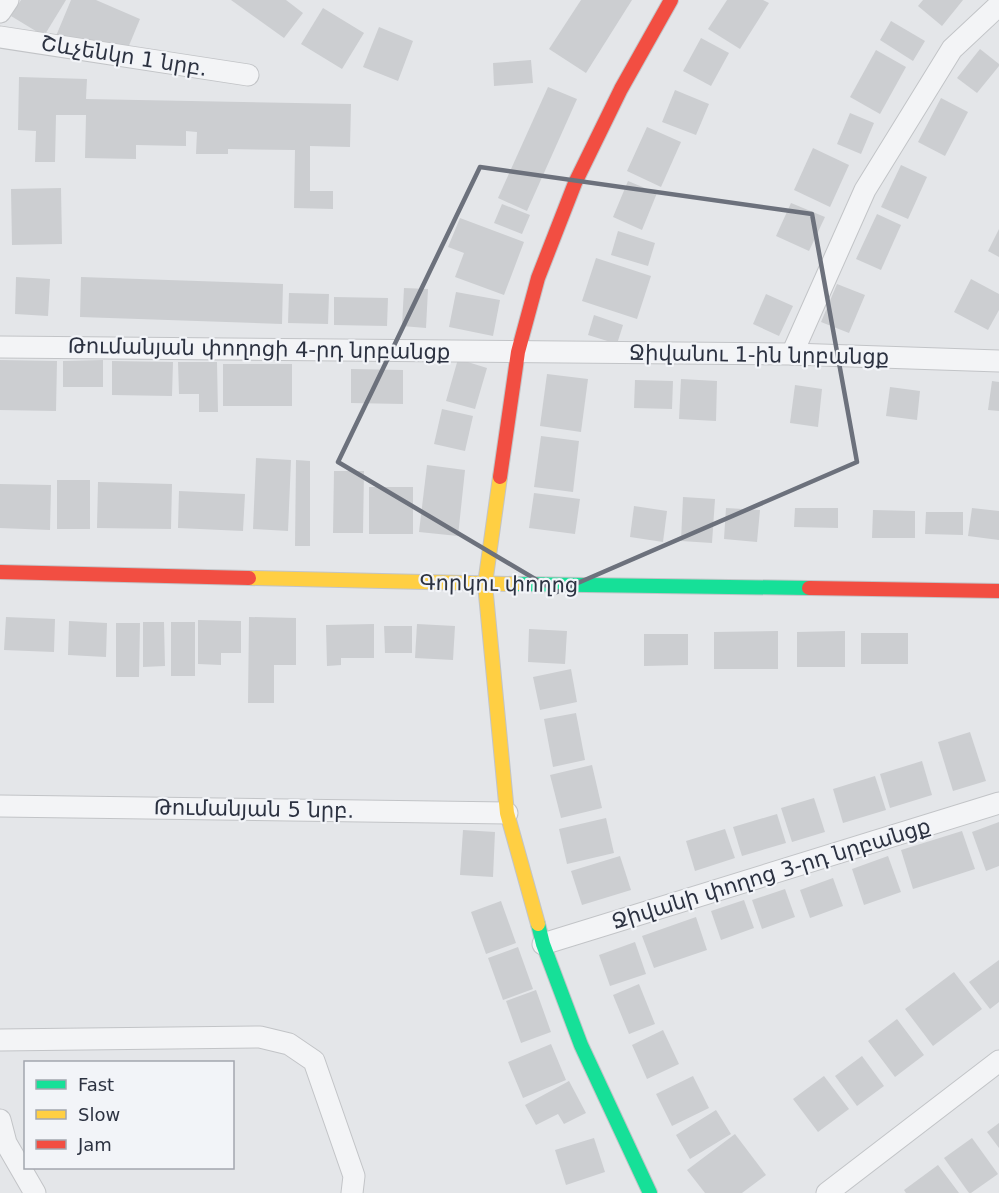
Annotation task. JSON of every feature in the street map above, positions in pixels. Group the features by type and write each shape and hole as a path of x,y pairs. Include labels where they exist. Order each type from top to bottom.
{"street":[{"path":"0,12 8,0"},
{"path":"650,1193 581,1045 543,944 507,813 486,584 518,352 538,278 575,183 621,88 671,0"},
{"path":"792,354 865,190 952,49 999,5"},
{"name":"Շևչենկո 1 նրբ.","path":"0,37 248,75"},
{"name":"Թումանյան փողոցի 4-րդ նրբանցք","path":"0,347 518,352"},
{"name":"Ջիվանու 1-ին նրբանցք","path":"518,352 792,354 999,362"},
{"name":"Գորկու փողոց","path":"0,572 486,584 999,591"},
{"name":"Ջիվանի փողոց 3-րդ նրբանցք","path":"543,944 999,803"},
{"name":"Թումանյան 5 նրբ.","path":"0,806 507,813"},
{"path":"0,1040 260,1037 289,1044 314,1061 354,1176 352,1193"},
{"path":"827,1193 999,1061"},
{"path":"0,1120 6,1143 35,1193"}],"highlighted area":[{"path":"480,167 812,214 857,462 557,592 338,462"}],"building":[{"path":"21,0 66,0 44,36 11,16"},
{"path":"71,0 96,0 140,19 128,48 56,36"},
{"path":"231,0 286,0 303,13 284,38"},
{"path":"581,0 632,0 586,73 549,49"},
{"path":"727,0 763,0 769,3 740,49 708,29"},
{"path":"923,0 963,0 942,26 918,6"},
{"path":"323,8 364,33 342,69 301,44"},
{"path":"891,21 925,41 913,61 880,40"},
{"path":"379,27 413,41 398,81 363,67"},
{"path":"701,38 729,53 711,86 683,71"},
{"path":"980,49 999,66 977,93 957,78"},
{"path":"876,50 906,67 880,114 850,97"},
{"path":"531,60 533,83 494,86 493,63"},
{"path":"19,77 87,79 86,99 351,104 350,147 310,146 310,191 333,191 333,209 294,208 295,150 228,149 228,154 196,154 197,132 186,131 186,146 136,145 136,159 85,158 86,115 56,115 55,162 35,162 36,131 18,130"},
{"path":"548,87 577,99 527,211 498,198"},
{"path":"675,90 709,104 696,135 662,122"},
{"path":"941,98 968,112 945,156 918,142"},
{"path":"850,113 874,123 861,154 837,144"},
{"path":"647,127 681,142 661,187 627,171"},
{"path":"813,148 849,165 830,207 794,190"},
{"path":"901,165 927,177 908,219 881,207"},
{"path":"628,181 657,193 642,230 613,217"},
{"path":"61,188 62,244 12,245 11,189"},
{"path":"791,203 825,217 809,251 776,236"},
{"path":"502,204 530,215 522,234 494,223"},
{"path":"877,214 901,225 881,270 856,259"},
{"path":"460,218 524,242 504,295 455,277 464,253 448,247"},
{"path":"999,229 999,257 988,251"},
{"path":"618,231 655,243 648,266 611,255"},
{"path":"596,258 651,276 637,319 582,301"},
{"path":"16,277 50,279 48,316 15,314"},
{"path":"81,277 283,284 282,324 80,317"},
{"path":"971,279 999,294 999,310 988,330 954,312"},
{"path":"837,284 865,295 849,333 821,322"},
{"path":"404,288 428,289 426,328 402,326"},
{"path":"456,292 500,300 493,336 449,327"},
{"path":"289,293 329,294 328,324 288,323"},
{"path":"766,294 793,306 779,336 753,324"},
{"path":"334,297 388,298 387,326 334,325"},
{"path":"594,315 623,325 617,344 588,335"},
{"path":"458,359 487,368 475,409 446,401"},
{"path":"0,360 57,361 56,411 0,410"},
{"path":"103,360 103,387 63,387 63,361"},
{"path":"112,361 173,362 172,396 112,395"},
{"path":"178,362 217,362 218,412 199,412 199,394 179,394"},
{"path":"223,364 292,364 292,406 223,406"},
{"path":"351,369 403,370 403,404 351,403"},
{"path":"547,374 588,379 581,432 540,426"},
{"path":"681,379 717,381 716,421 679,419"},
{"path":"635,380 673,381 672,409 634,408"},
{"path":"992,381 999,382 999,411 988,410"},
{"path":"795,385 822,389 818,427 790,423"},
{"path":"890,387 920,391 917,420 886,416"},
{"path":"442,409 473,416 465,451 434,444"},
{"path":"541,436 579,441 573,492 534,487"},
{"path":"256,458 291,460 288,531 253,529"},
{"path":"296,460 310,461 310,546 295,546"},
{"path":"427,465 465,470 458,536 419,532"},
{"path":"334,471 364,471 363,533 333,533"},
{"path":"57,480 90,480 90,529 57,529"},
{"path":"98,482 172,484 171,529 97,528"},
{"path":"0,484 51,485 50,530 0,528"},
{"path":"369,487 413,487 413,534 369,534"},
{"path":"179,491 245,494 243,531 178,528"},
{"path":"534,493 580,499 575,534 529,528"},
{"path":"683,497 715,499 712,543 681,541"},
{"path":"634,506 667,511 663,542 630,537"},
{"path":"726,508 760,510 757,542 724,539"},
{"path":"795,508 838,508 838,528 794,527"},
{"path":"972,508 999,511 999,540 968,536"},
{"path":"873,510 915,511 915,538 872,538"},
{"path":"926,512 963,512 963,535 925,534"},
{"path":"6,617 55,619 54,652 4,650"},
{"path":"249,617 296,618 296,665 274,665 274,703 248,703"},
{"path":"198,620 241,621 241,653 221,653 221,665 198,664"},
{"path":"69,621 107,623 106,657 68,655"},
{"path":"143,622 164,622 165,666 143,667"},
{"path":"171,622 195,622 195,676 171,676"},
{"path":"116,623 140,623 139,677 116,677"},
{"path":"374,624 374,658 341,658 341,665 327,666 326,625"},
{"path":"417,624 455,626 453,660 415,658"},
{"path":"384,626 412,626 412,653 385,653"},
{"path":"529,629 567,631 565,664 528,662"},
{"path":"778,631 778,669 714,669 714,632"},
{"path":"845,631 845,667 797,667 797,632"},
{"path":"861,633 908,633 908,664 861,664"},
{"path":"644,634 688,634 688,665 644,666"},
{"path":"571,669 577,702 540,710 533,677"},
{"path":"576,713 585,760 553,767 544,719"},
{"path":"970,732 986,781 953,791 938,742"},
{"path":"922,761 932,795 890,808 880,774"},
{"path":"592,765 602,808 561,818 550,775"},
{"path":"875,776 886,810 843,823 833,789"},
{"path":"814,798 825,832 792,842 781,808"},
{"path":"777,814 786,843 742,856 733,827"},
{"path":"606,818 614,853 567,864 559,829"},
{"path":"999,822 999,866 986,871 972,832"},
{"path":"725,829 735,858 695,871 686,841"},
{"path":"463,830 495,832 493,877 460,875"},
{"path":"962,831 975,869 913,889 901,850"},
{"path":"620,856 631,890 582,905 571,871"},
{"path":"888,856 901,892 864,905 852,869"},
{"path":"833,878 843,906 810,918 800,890"},
{"path":"785,889 795,917 762,929 752,900"},
{"path":"744,900 754,928 721,940 711,911"},
{"path":"501,901 516,943 486,954 471,912"},
{"path":"696,917 707,950 654,968 642,936"},
{"path":"635,942 646,974 610,986 599,955"},
{"path":"518,947 533,989 503,1000 488,958"},
{"path":"999,960 999,1002 990,1009 969,982"},
{"path":"954,972 982,1009 933,1046 905,1009"},
{"path":"639,984 655,1024 629,1034 613,995"},
{"path":"536,990 551,1032 521,1043 506,1001"},
{"path":"897,1019 924,1055 895,1077 868,1041"},
{"path":"663,1030 679,1064 647,1079 632,1045"},
{"path":"551,1044 566,1080 523,1098 508,1062"},
{"path":"862,1056 884,1086 857,1106 835,1076"},
{"path":"693,1076 709,1108 672,1126 656,1094"},
{"path":"824,1076 849,1109 818,1132 793,1099"},
{"path":"569,1081 586,1113 564,1124 558,1114 536,1125 525,1105"},
{"path":"716,1110 731,1134 690,1159 676,1135"},
{"path":"999,1123 999,1148 987,1132"},
{"path":"735,1134 766,1175 742,1193 705,1193 687,1170"},
{"path":"594,1138 605,1172 566,1185 555,1150"},
{"path":"972,1138 998,1174 969,1193 944,1158"},
{"path":"938,1165 959,1193 906,1193 904,1190"}],"traffic: fast":[{"path":"515,584 809,588"},
{"path":"538,924 543,944 581,1045 650,1193"}],"traffic: slow":[{"path":"500,477 485,584 507,813 538,924"},
{"path":"249,578 515,584"}],"traffic: jam":[{"path":"500,477 518,352 538,278 575,183 621,89 671,0"},
{"path":"0,572 249,578"},
{"path":"809,588 999,591"}]}
